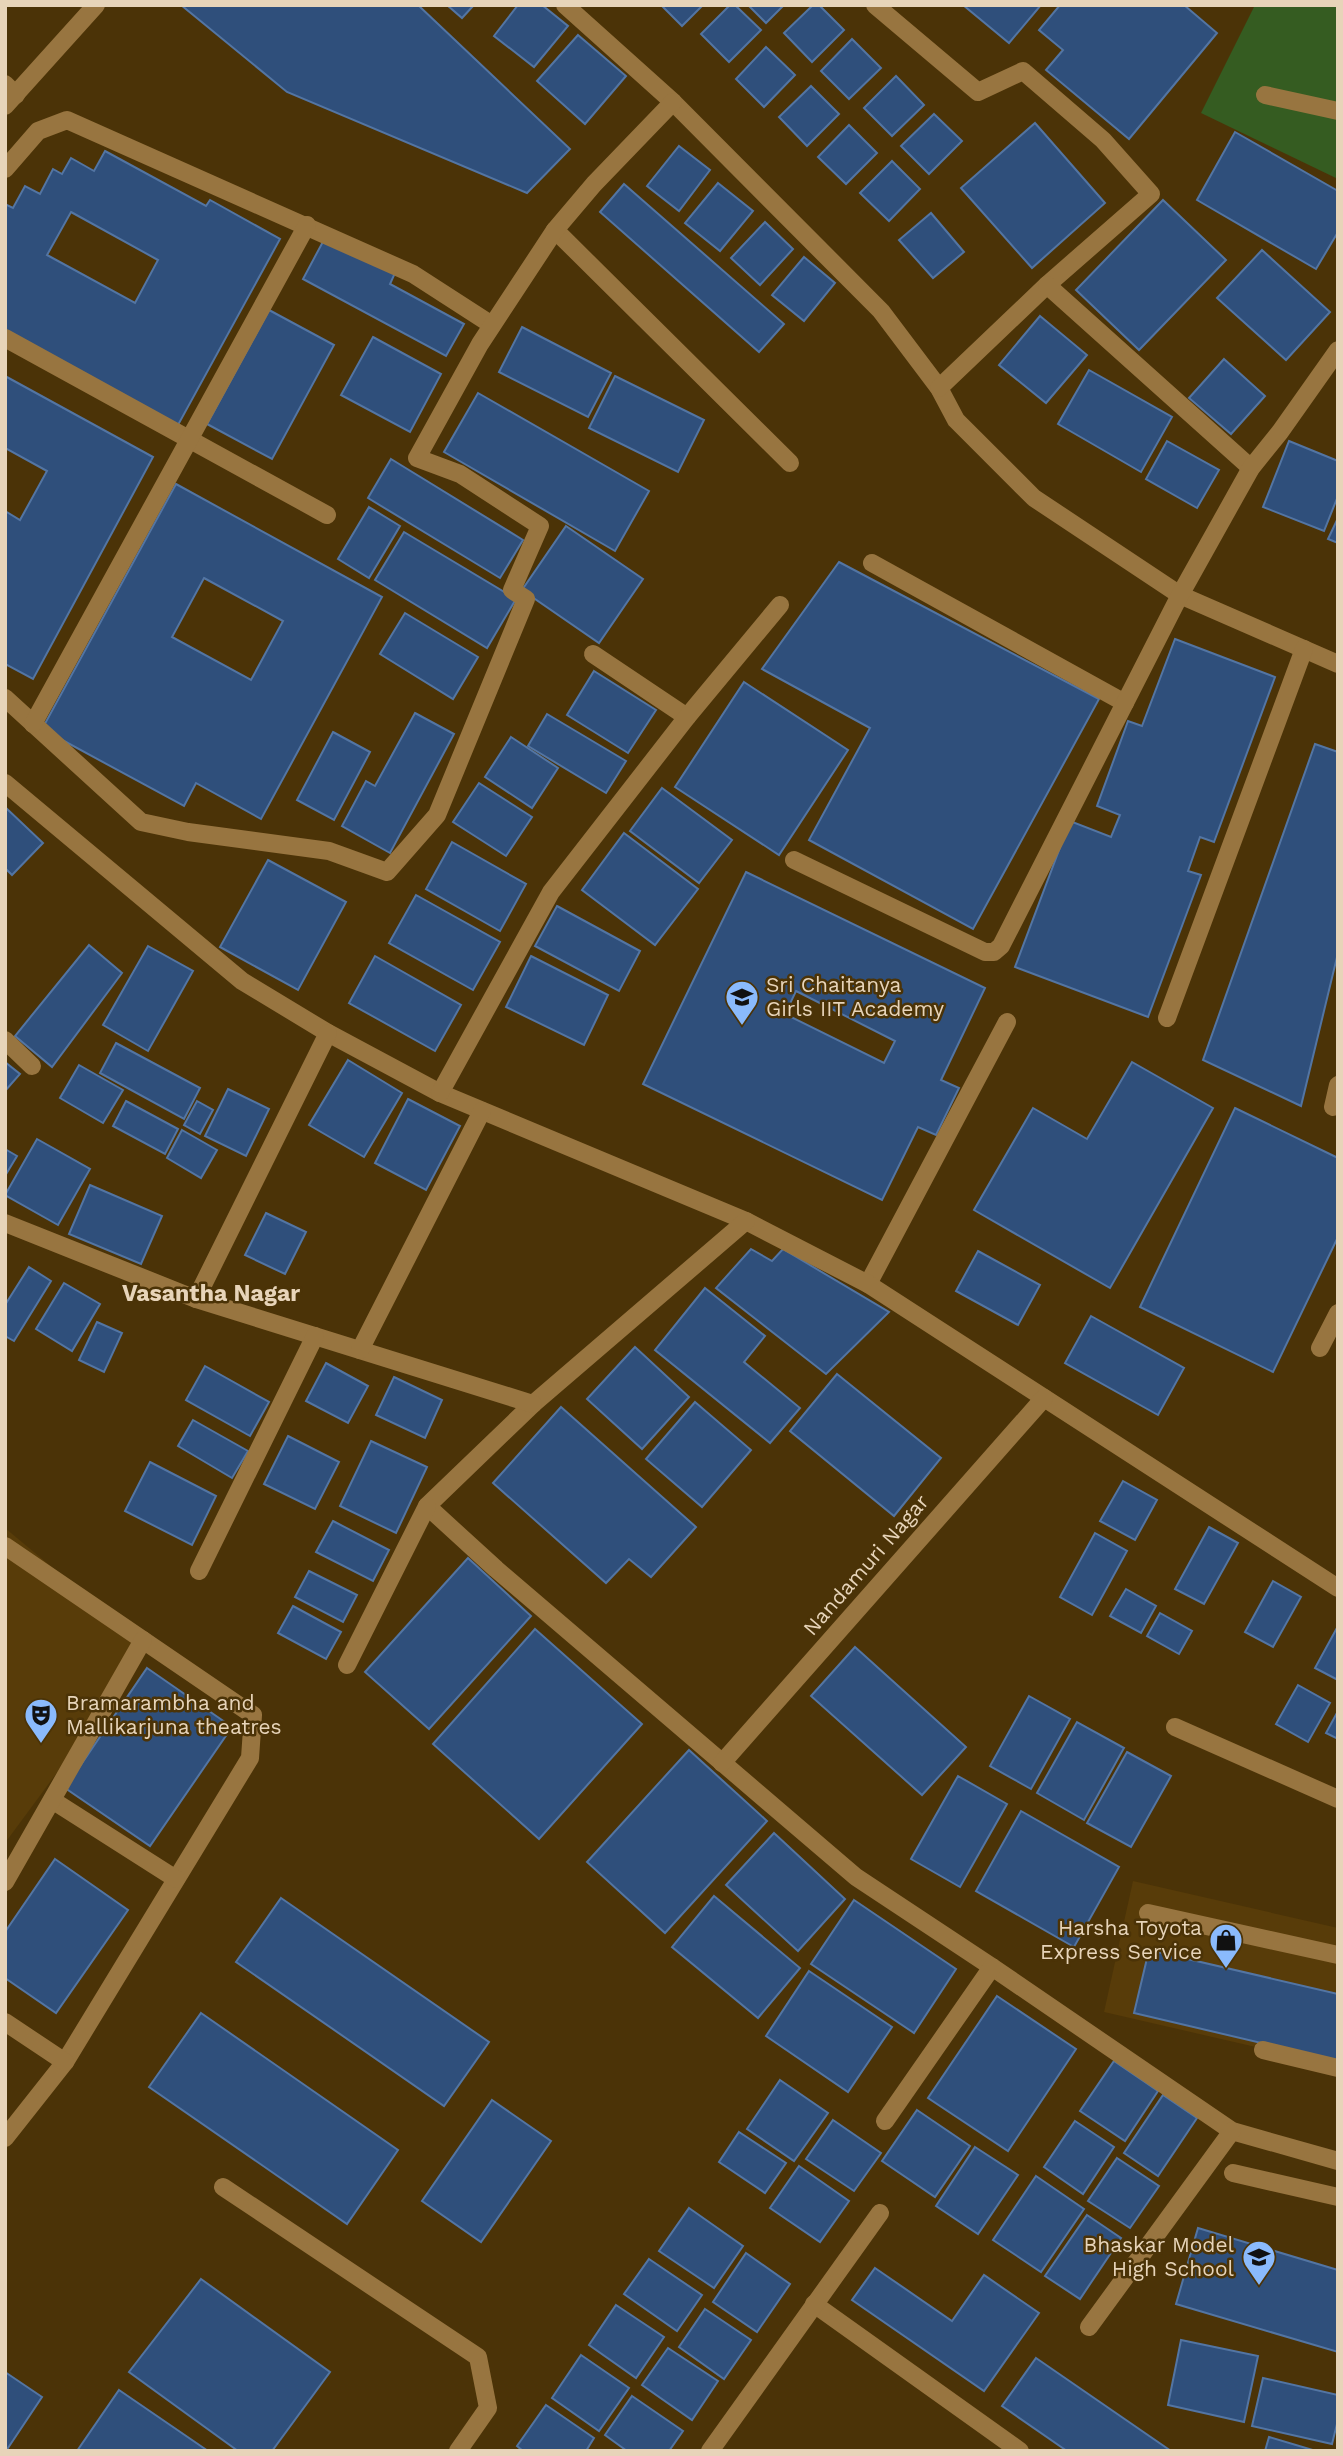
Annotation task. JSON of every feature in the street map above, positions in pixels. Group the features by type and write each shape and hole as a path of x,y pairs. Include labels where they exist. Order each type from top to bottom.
{"street":[{"path":"9,95 96,5"},
{"path":"565,5 673,102 881,312 939,388 956,420 1034,498 1180,595 1338,664"},
{"path":"875,5 978,92 1023,71 1103,140 1151,194 1047,285 939,388"},
{"path":"1265,95 1338,111"},
{"path":"5,698 141,822 188,832 329,851 387,872 437,815 526,599 512,590 540,526 460,474 417,458 492,325 555,230 594,184 673,102"},
{"path":"5,169 38,131 67,120 413,274 492,325"},
{"path":"33,724 307,225"},
{"path":"555,230 790,463"},
{"path":"1047,285 1251,468"},
{"path":"5,338 327,515"},
{"path":"794,860 985,952 994,952 1001,946 1180,595 1251,468 1338,350"},
{"path":"872,563 1125,704"},
{"path":"440,1093 551,892 687,717 780,605"},
{"path":"1167,1018 1304,649"},
{"path":"593,654 687,717"},
{"path":"5,783 242,981 328,1033 440,1093 746,1221 868,1284 1338,1588"},
{"path":"868,1284 1007,1022"},
{"path":"196,1299 328,1033"},
{"path":"5,1040 32,1066"},
{"path":"1333,1107 1338,1086"},
{"path":"360,1350 482,1111"},
{"path":"347,1665 427,1506 533,1404 746,1221"},
{"path":"5,1223 196,1299 533,1404"},
{"path":"1320,1348 1338,1313"},
{"path":"199,1571 315,1336"},
{"name":"Nandamuri Nagar","path":"722,1763 1044,1398"},
{"path":"427,1506 496,1569 856,1877 992,1966 1232,2132 1338,2161"},
{"path":"5,1546 253,1716 250,1758 65,2062 5,2138"},
{"path":"5,1882 143,1640"},
{"path":"1175,1727 1338,1799"},
{"path":"52,1800 176,1879"},
{"path":"1148,1913 1338,1955"},
{"path":"885,2120 992,1966"},
{"path":"5,2022 65,2062"},
{"path":"1263,2050 1338,2068"},
{"path":"1089,2327 1232,2132"},
{"path":"1234,2173 1338,2197"},
{"path":"223,2187 478,2357 488,2408 458,2451"},
{"path":"710,2451 880,2213"},
{"path":"814,2304 1020,2451"}],"shaded area":[{"name":"Bramarambha and Mallikarjuna theatres","path":"5,1528 149,1648 5,1843"},
{"name":"Harsha Toyota Express Service","path":"1133,1881 1338,1928 1338,2066 1104,2012"}],"green space":[{"path":"1255,5 1338,5 1338,179 1201,113"}],"building":[{"path":"181,5 418,5 570,149 527,193 287,92"},
{"path":"447,5 474,5 462,18"},
{"path":"518,5 542,5 568,26 534,67 494,36"},
{"path":"661,5 703,5 682,26"},
{"path":"730,5 735,5 761,30 729,62 701,34"},
{"path":"748,5 784,5 766,23"},
{"path":"813,5 819,5 844,30 812,62 784,33"},
{"path":"963,5 1041,5 1009,43"},
{"path":"1060,5 1184,5 1217,33 1129,139 1046,70 1063,50 1039,30"},
{"path":"578,35 626,76 585,124 537,81"},
{"path":"852,39 881,68 849,99 821,71"},
{"path":"766,47 795,75 764,107 736,79"},
{"path":"896,76 924,105 892,136 864,108"},
{"path":"811,86 839,114 807,146 779,117"},
{"path":"934,114 962,141 929,174 901,146"},
{"path":"1035,123 1105,203 1032,268 961,188"},
{"path":"849,125 877,153 846,184 818,157"},
{"path":"1235,132 1338,191 1338,232 1316,269 1197,200"},
{"path":"679,146 710,170 679,211 647,186"},
{"path":"105,151 206,206 210,200 280,239 178,425 5,331 5,204 13,208 25,186 40,194 53,169 62,174 71,158 94,171","holes":["71,212 158,260 135,303 47,255"]},
{"path":"892,161 920,189 889,221 860,193"},
{"path":"718,183 753,211 720,251 685,223"},
{"path":"624,184 784,324 759,352 600,212"},
{"path":"1163,200 1226,260 1139,350 1076,290"},
{"path":"931,213 964,252 933,278 899,240"},
{"path":"765,222 793,249 760,285 731,258"},
{"path":"326,236 395,273 390,284 464,324 446,356 303,279"},
{"path":"1262,250 1330,312 1286,360 1217,298"},
{"path":"804,257 835,283 804,321 772,295"},
{"path":"269,310 334,345 272,459 207,424"},
{"path":"1040,316 1087,355 1046,403 999,365"},
{"path":"522,327 611,373 588,417 499,372"},
{"path":"373,337 441,374 410,432 341,395"},
{"path":"1224,359 1265,396 1231,434 1189,398"},
{"path":"1089,370 1172,417 1141,472 1058,424"},
{"path":"5,376 153,457 33,679 5,664 5,511 20,520 47,471 5,448"},
{"path":"615,376 704,420 678,472 589,428"},
{"path":"478,393 649,491 615,551 444,452"},
{"path":"1167,441 1219,470 1197,508 1146,479"},
{"path":"1289,441 1338,461 1338,496 1324,531 1263,507"},
{"path":"391,459 523,540 500,578 368,498"},
{"path":"176,484 382,597 261,819 196,783 184,806 42,729","holes":["204,578 283,621 251,680 172,637"]},
{"path":"369,507 400,526 369,578 338,559"},
{"path":"1338,518 1338,543 1328,539"},
{"path":"566,526 643,579 599,643 522,590"},
{"path":"404,532 516,599 487,648 375,580"},
{"path":"839,562 1099,699 973,929 809,840 870,728 762,669"},
{"path":"405,613 478,657 453,699 380,654"},
{"path":"1175,639 1275,677 1214,842 1200,837 1188,871 1201,875 1148,1017 1015,967 1070,821 1111,837 1120,815 1097,806 1128,721 1142,726"},
{"path":"594,671 656,710 628,753 567,715"},
{"path":"744,682 848,750 779,855 675,787"},
{"path":"415,713 454,734 390,853 342,826 366,781 375,786"},
{"path":"547,714 626,761 606,793 528,746"},
{"path":"333,732 370,752 334,820 297,800"},
{"path":"511,737 558,768 532,808 485,777"},
{"path":"1315,744 1338,752 1338,953 1301,1106 1203,1060"},
{"path":"479,783 532,817 506,856 453,822"},
{"path":"662,788 732,840 699,883 630,831"},
{"path":"5,807 43,843 12,875 5,868"},
{"path":"624,833 698,889 655,945 582,890"},
{"path":"452,842 526,884 500,931 426,889"},
{"path":"268,860 346,902 298,990 220,947"},
{"name":"Sri Chaitanya Girls IIT Academy","path":"746,872 985,988 941,1080 959,1088 936,1135 918,1127 882,1200 643,1084","holes":["796,991 895,1041 884,1063 785,1014"]},
{"path":"416,895 500,942 473,990 389,943"},
{"path":"557,906 640,951 619,991 535,946"},
{"path":"89,945 122,973 52,1067 15,1036"},
{"path":"148,946 193,971 148,1051 103,1025"},
{"path":"375,956 461,1005 435,1051 349,1003"},
{"path":"531,956 608,995 584,1045 506,1007"},
{"path":"116,1043 200,1088 184,1119 100,1073"},
{"path":"348,1060 402,1093 364,1157 309,1125"},
{"path":"5,1062 20,1074 5,1091"},
{"path":"1132,1062 1213,1108 1110,1288 974,1210 1033,1108 1087,1139"},
{"path":"79,1065 123,1090 103,1123 60,1098"},
{"path":"228,1089 269,1109 246,1156 205,1136"},
{"path":"408,1099 460,1126 426,1190 375,1163"},
{"path":"126,1101 178,1129 165,1154 113,1126"},
{"path":"197,1101 213,1110 200,1134 184,1125"},
{"path":"1235,1108 1338,1158 1338,1237 1273,1372 1140,1307"},
{"path":"182,1130 217,1150 201,1178 167,1158"},
{"path":"37,1139 90,1169 58,1225 5,1195"},
{"path":"5,1149 17,1156 5,1176"},
{"path":"90,1185 162,1216 141,1264 69,1234"},
{"path":"266,1213 306,1232 285,1274 245,1255"},
{"path":"751,1249 772,1261 783,1249 889,1312 826,1374 716,1288"},
{"path":"978,1251 1040,1285 1018,1325 956,1291"},
{"path":"29,1267 51,1281 14,1341 5,1336 5,1305"},
{"path":"64,1283 100,1304 72,1351 36,1329"},
{"path":"705,1288 765,1336 744,1362 800,1408 770,1443 655,1350"},
{"path":"1091,1316 1184,1368 1158,1415 1065,1363"},
{"path":"97,1322 122,1333 104,1372 79,1360"},
{"path":"635,1347 689,1397 642,1449 587,1399"},
{"path":"326,1363 368,1386 348,1423 306,1401"},
{"path":"205,1366 269,1402 250,1436 186,1400"},
{"path":"837,1374 941,1458 894,1516 790,1431"},
{"path":"394,1377 442,1400 425,1438 376,1415"},
{"path":"695,1402 751,1450 702,1507 646,1459"},
{"path":"561,1407 696,1527 651,1577 629,1559 606,1583 493,1483"},
{"path":"193,1420 248,1451 232,1478 178,1446"},
{"path":"288,1436 339,1462 315,1509 264,1484"},
{"path":"371,1441 427,1467 396,1533 340,1506"},
{"path":"150,1462 216,1496 192,1545 125,1511"},
{"path":"1123,1481 1157,1500 1135,1540 1100,1521"},
{"path":"333,1521 389,1550 373,1581 316,1552"},
{"path":"1209,1527 1238,1543 1204,1604 1175,1589"},
{"path":"1095,1533 1127,1551 1092,1615 1060,1597"},
{"path":"468,1558 531,1616 429,1729 365,1672"},
{"path":"309,1571 357,1595 343,1622 295,1597"},
{"path":"1273,1581 1301,1597 1273,1647 1245,1632"},
{"path":"1126,1589 1156,1606 1141,1633 1110,1616"},
{"path":"293,1606 341,1632 326,1659 278,1633"},
{"path":"1160,1613 1192,1631 1179,1654 1147,1636"},
{"path":"1338,1626 1338,1680 1315,1668"},
{"path":"535,1629 642,1724 539,1839 433,1744"},
{"path":"855,1647 966,1747 922,1795 811,1696"},
{"path":"147,1668 232,1727 150,1846 65,1788"},
{"path":"1298,1685 1330,1703 1308,1742 1276,1724"},
{"path":"1029,1696 1070,1719 1031,1789 990,1766"},
{"path":"1338,1711 1338,1739 1326,1733"},
{"path":"1077,1722 1124,1748 1084,1820 1037,1793"},
{"path":"689,1750 767,1821 665,1933 587,1862"},
{"path":"1127,1752 1171,1776 1131,1847 1087,1823"},
{"path":"958,1776 1007,1804 960,1887 911,1859"},
{"path":"1021,1811 1119,1867 1074,1947 976,1891"},
{"path":"774,1833 845,1899 798,1951 726,1885"},
{"path":"55,1859 128,1910 56,2013 5,1978 5,1932"},
{"path":"714,1896 800,1968 758,2018 672,1947"},
{"path":"281,1898 489,2042 444,2106 236,1962"},
{"path":"854,1900 956,1969 914,2033 811,1964"},
{"path":"1149,1950 1338,1994 1338,2061 1134,2013"},
{"path":"809,1971 892,2027 848,2092 766,2036"},
{"path":"997,1996 1076,2049 1008,2151 928,2098"},
{"path":"201,2013 398,2150 347,2224 149,2087"},
{"path":"1114,2061 1158,2091 1125,2141 1080,2111"},
{"path":"780,2080 828,2113 794,2161 747,2129"},
{"path":"1163,2095 1197,2118 1158,2176 1124,2153"},
{"path":"492,2100 551,2141 481,2242 422,2201"},
{"path":"917,2110 970,2146 935,2197 882,2161"},
{"path":"833,2120 881,2153 854,2191 806,2159"},
{"path":"1075,2121 1114,2147 1083,2194 1044,2167"},
{"path":"739,2132 786,2163 765,2193 719,2162"},
{"path":"975,2147 1018,2175 978,2234 936,2206"},
{"path":"1117,2158 1159,2186 1130,2228 1088,2201"},
{"path":"799,2166 849,2201 820,2242 770,2208"},
{"path":"1036,2176 1084,2209 1041,2272 993,2240"},
{"path":"689,2208 743,2246 714,2288 659,2251"},
{"path":"1087,2215 1121,2238 1080,2299 1045,2276"},
{"name":"Bhaskar Model High School","path":"1198,2228 1338,2270 1338,2352 1176,2304"},
{"path":"746,2253 790,2284 757,2332 713,2302"},
{"path":"649,2259 702,2295 677,2331 624,2294"},
{"path":"875,2268 952,2321 984,2275 1039,2313 984,2391 852,2300"},
{"path":"201,2279 330,2372 272,2451 238,2451 129,2372"},
{"path":"616,2305 664,2337 636,2378 589,2345"},
{"path":"705,2309 751,2340 724,2379 679,2347"},
{"path":"1181,2340 1258,2356 1244,2422 1168,2405"},
{"path":"668,2348 718,2381 692,2420 642,2385"},
{"path":"581,2355 629,2388 599,2431 552,2398"},
{"path":"1036,2358 1171,2451 1067,2451 1002,2406"},
{"path":"5,2372 42,2397 6,2451 5,2450"},
{"path":"1263,2378 1338,2395 1338,2420 1332,2444 1252,2426"},
{"path":"119,2390 208,2451 77,2451"},
{"path":"632,2396 683,2431 669,2451 627,2451 605,2435"},
{"path":"546,2405 594,2438 586,2451 523,2451 517,2446"},
{"path":"1269,2437 1316,2451 1265,2451"}],"place":[{"name":"Sri Chaitanya Girls IIT Academy","path":"742,1027"},
{"name":"Bramarambha and Mallikarjuna theatres","path":"41,1745"},
{"name":"Harsha Toyota Express Service","path":"1226,1970"},
{"name":"Bhaskar Model High School","path":"1259,2287"}],"district":[{"name":"Vasantha Nagar","path":"211,1293"}]}
